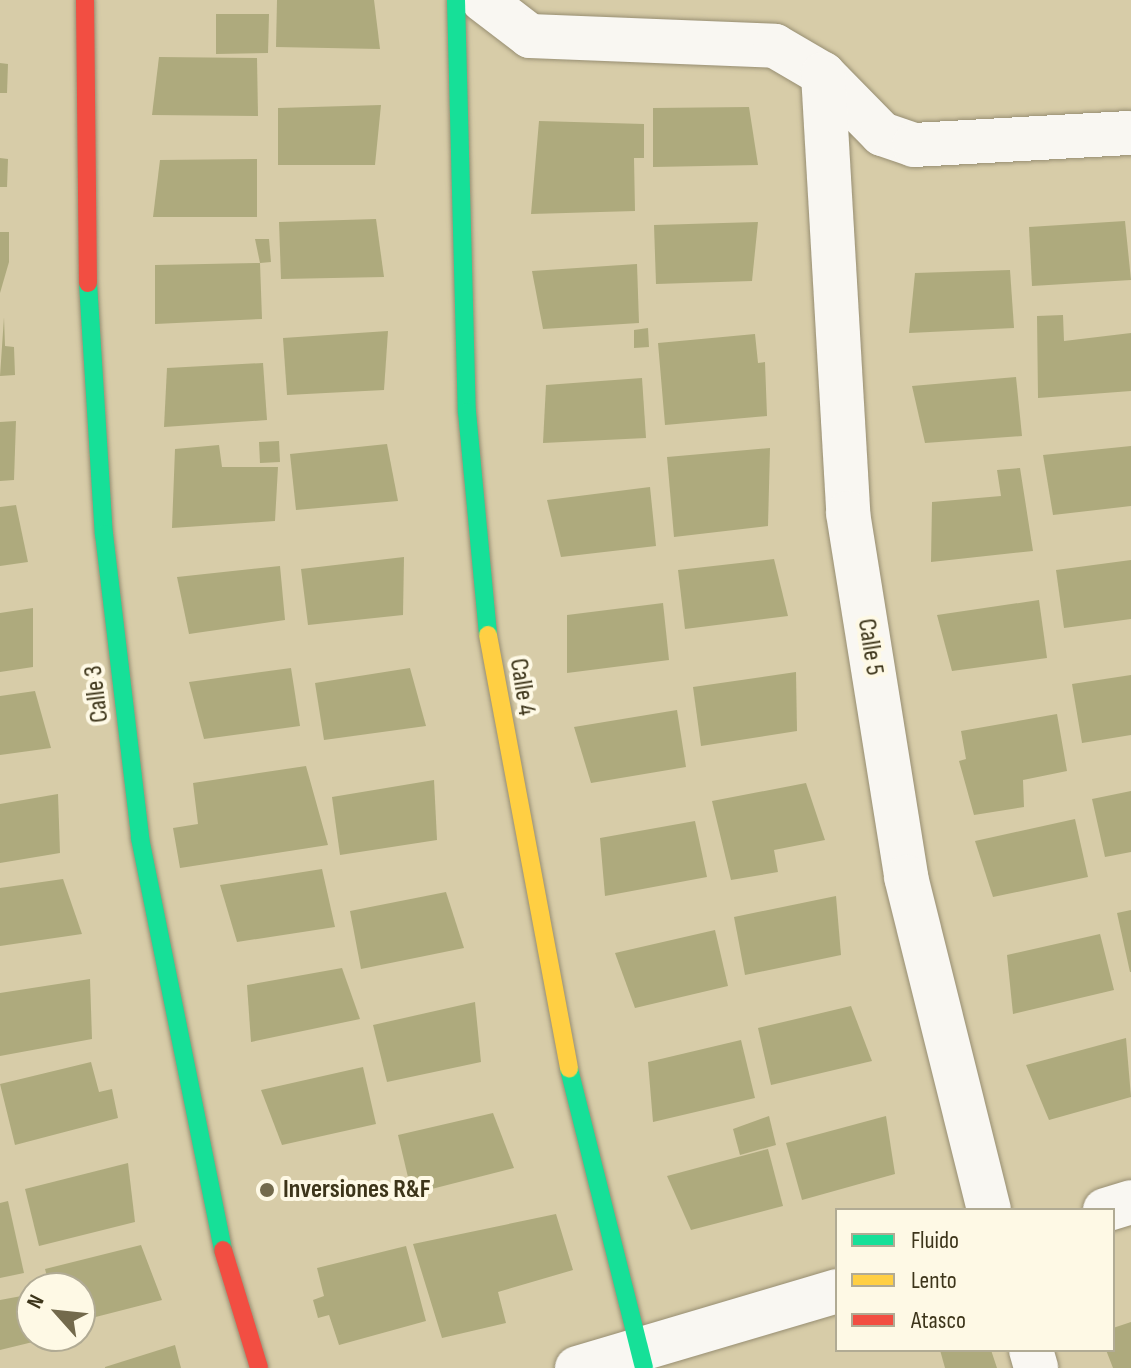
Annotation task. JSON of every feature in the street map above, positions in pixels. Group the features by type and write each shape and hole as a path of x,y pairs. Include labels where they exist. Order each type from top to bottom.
{"street":[{"name":"Calle 3","path":"85,0 86,258 104,534 140,838 215,1225 259,1368"},
{"name":"Calle 4","path":"456,0 467,412 492,677 565,1054 641,1358"},
{"path":"483,0 530,36 775,46 823,74 882,134 914,145 1131,133"},
{"name":"Calle 5","path":"823,74 848,513 906,877 989,1208"},
{"path":"1112,1208 1131,1202"},
{"path":"577,1368 641,1358 835,1292"}],"building":[{"path":"277,0 374,0 380,49 276,47"},
{"path":"216,14 269,14 268,53 216,54"},
{"path":"159,57 257,58 258,116 152,115"},
{"path":"0,63 8,64 7,93 0,93"},
{"path":"381,105 375,165 278,165 278,108"},
{"path":"749,107 758,165 653,167 653,108"},
{"path":"539,121 644,124 644,158 634,158 635,211 531,214"},
{"path":"0,158 8,159 7,187 0,187"},
{"path":"257,159 257,217 153,217 160,160"},
{"path":"376,219 384,277 281,279 279,222"},
{"path":"1125,221 1131,280 1032,286 1029,227"},
{"path":"758,222 752,281 656,284 654,225"},
{"path":"0,232 9,232 9,262 0,293"},
{"path":"255,239 269,239 271,262 260,263"},
{"path":"260,263 262,319 155,324 155,265"},
{"path":"637,264 639,323 543,329 532,271"},
{"path":"1010,270 1014,328 909,333 915,273"},
{"path":"1063,315 1064,341 1131,333 1131,391 1038,398 1037,316"},
{"path":"4,317 5,346 14,347 15,375 0,376"},
{"path":"648,328 649,347 634,348 634,330"},
{"path":"388,331 384,390 287,395 283,338"},
{"path":"755,334 758,363 765,362 767,416 665,425 658,343"},
{"path":"263,363 267,420 164,427 167,368"},
{"path":"1016,377 1022,436 925,443 912,386"},
{"path":"642,378 646,438 543,443 546,385"},
{"path":"16,421 14,480 0,481 0,422"},
{"path":"279,441 280,462 260,463 259,442"},
{"path":"387,444 398,501 296,510 290,454"},
{"path":"219,445 222,467 278,467 275,521 172,528 175,449"},
{"path":"1131,446 1131,506 1053,515 1043,455"},
{"path":"770,448 768,526 674,537 667,457"},
{"path":"1020,468 1033,551 931,562 932,502 1001,496 997,470"},
{"path":"650,487 656,546 561,557 547,500"},
{"path":"16,505 28,562 0,566 0,507"},
{"path":"404,557 403,615 308,625 301,569"},
{"path":"774,559 788,616 685,629 678,570"},
{"path":"1131,560 1131,619 1064,628 1056,570"},
{"path":"280,566 285,620 189,634 177,577"},
{"path":"1039,600 1047,658 952,671 937,615"},
{"path":"663,603 669,660 567,673 567,615"},
{"path":"33,608 33,667 0,672 0,613"},
{"path":"291,668 300,726 204,739 189,682"},
{"path":"410,668 426,726 324,740 315,683"},
{"path":"796,672 797,731 701,746 693,687"},
{"path":"1131,675 1131,735 1082,743 1072,684"},
{"path":"35,691 51,748 0,755 0,696"},
{"path":"677,710 686,767 591,783 574,727"},
{"path":"1057,714 1067,771 1023,780 1024,807 974,815 959,761 966,759 961,731"},
{"path":"306,766 328,845 180,868 173,828 198,824 193,783"},
{"path":"434,780 437,840 340,855 332,797"},
{"path":"806,783 825,840 774,850 778,872 731,880 712,801"},
{"path":"1131,791 1131,852 1105,857 1092,799"},
{"path":"58,794 60,853 0,863 0,804"},
{"path":"1075,819 1088,877 993,897 975,841"},
{"path":"695,821 707,877 605,896 600,838"},
{"path":"322,869 335,927 237,942 220,885"},
{"path":"63,879 82,934 0,946 0,888"},
{"path":"446,892 464,948 361,969 350,911"},
{"path":"836,896 841,955 745,975 734,917"},
{"path":"1131,910 1131,972 1130,972 1117,913"},
{"path":"715,930 728,986 635,1008 615,953"},
{"path":"1100,934 1114,990 1013,1014 1007,955"},
{"path":"342,968 360,1019 251,1042 247,985"},
{"path":"90,979 92,1039 0,1056 0,993"},
{"path":"475,1002 481,1062 387,1082 373,1025"},
{"path":"851,1006 872,1061 771,1085 758,1028"},
{"path":"1126,1038 1131,1097 1049,1120 1026,1065"},
{"path":"741,1040 755,1098 653,1122 648,1062"},
{"path":"91,1062 99,1092 112,1089 118,1118 15,1145 0,1084"},
{"path":"363,1067 376,1124 282,1145 261,1090"},
{"path":"493,1113 514,1168 412,1194 398,1135"},
{"path":"769,1116 776,1145 740,1155 733,1129"},
{"path":"886,1116 895,1174 802,1200 786,1143"},
{"path":"768,1149 783,1206 691,1230 667,1176"},
{"path":"128,1163 135,1222 39,1246 25,1189"},
{"path":"8,1201 24,1272 0,1278 0,1203"},
{"path":"556,1214 573,1270 498,1292 506,1323 442,1338 413,1244"},
{"path":"141,1245 162,1300 96,1317 96,1272 46,1272 45,1269"},
{"path":"406,1246 426,1321 339,1345 329,1315 318,1318 313,1300 324,1296 317,1268"},
{"path":"16,1297 16,1346 0,1350 0,1300"},
{"path":"1131,1322 1131,1368 1113,1368 1107,1352 1115,1352 1115,1327"},
{"path":"175,1345 181,1368 105,1368 105,1367"},
{"path":"941,1352 992,1352 997,1368 945,1368"}],"traffic: fast":[{"path":"456,0 467,412 488,635"},
{"path":"88,283 104,534 140,838 223,1250"},
{"path":"569,1069 644,1368"}],"traffic: slow":[{"path":"488,635 569,1069"}],"traffic: jam":[{"path":"85,0 88,283"},
{"path":"223,1250 259,1368"}],"place":[{"name":"Inversiones R&F","path":"267,1190"}]}
